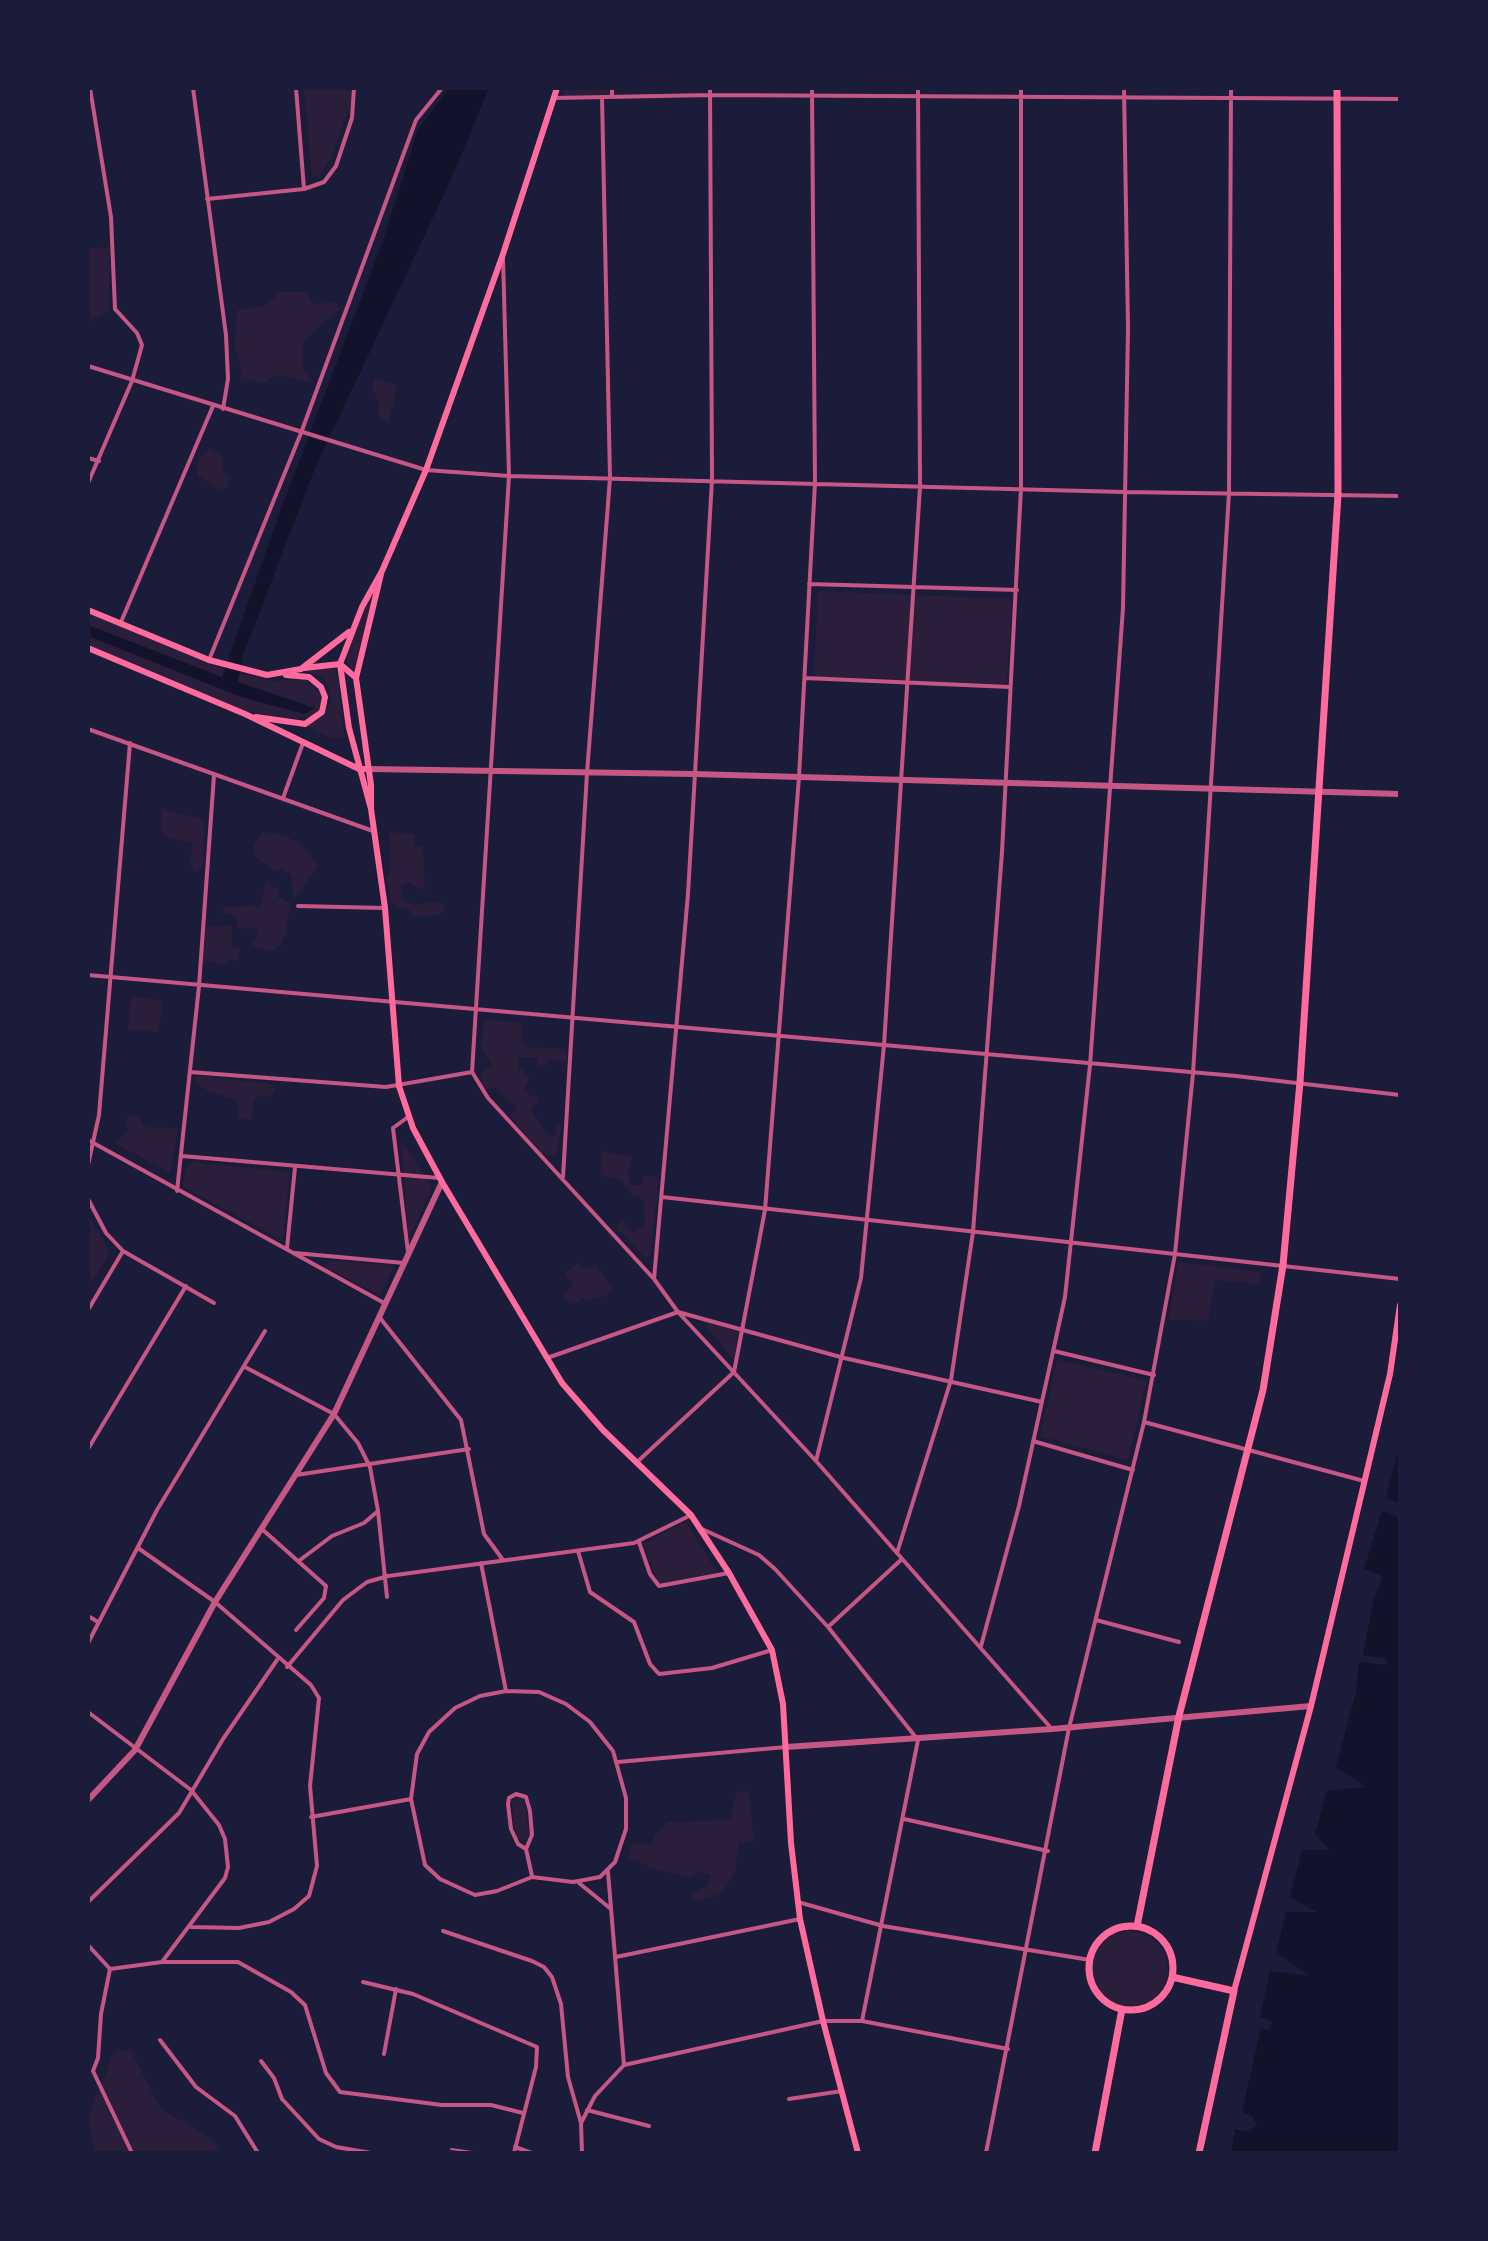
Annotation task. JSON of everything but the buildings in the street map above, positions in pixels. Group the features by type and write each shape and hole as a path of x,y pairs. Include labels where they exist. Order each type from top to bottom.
{"main road":[{"path":"371,809 359,769 340,664 352,629 382,571 426,470 503,254 557,88"},
{"path":"1137,1926 1179,1716 1270,1356 1283,1265 1300,1082 1338,495 1337,88"},
{"path":"382,571 356,678 385,908 395,1003 399,1086 408,1117 440,1180 546,1358 574,1399 691,1515 729,1573 772,1650 782,1695 791,1843 800,1919 858,2153"},
{"path":"88,610 223,665 276,675 307,676 325,697 318,717 305,724 289,724 245,714"},
{"path":"301,669 352,629"},
{"path":"88,648 245,714 359,769 369,769"},
{"path":"276,675 340,664 356,678"},
{"path":"1199,2153 1234,1991 1311,1706 1390,1374 1400,1305"},
{"path":"1137,1926 1158,1935 1168,1947 1173,1962 1172,1977 1162,1996 1151,2005 1122,2009 1096,1991 1090,1960 1096,1945 1107,1933 1121,1927 1137,1926"},
{"path":"1172,1977 1234,1991"},
{"path":"1095,2153 1122,2009"}],"street":[{"path":"193,88 228,355 223,409"},
{"path":"296,88 304,189"},
{"path":"207,199 304,189 324,182 336,166 355,109 354,88"},
{"path":"209,660 304,434 416,120 442,88"},
{"path":"612,88 612,97"},
{"path":"654,1279 676,1028 712,480 710,88"},
{"path":"636,1463 734,1372 765,1210 799,777 815,483 812,88"},
{"path":"816,1461 844,1358 861,1278 884,1045 920,487 918,88"},
{"path":"897,1553 951,1380 973,1232 988,1056 1021,488 1021,88"},
{"path":"981,1646 1054,1351 1073,1242 1090,1065 1108,786 1121,642 1128,328 1124,88"},
{"path":"986,2153 1048,1851 1069,1728 1144,1422 1175,1254 1193,1073 1229,493 1231,88"},
{"path":"88,483 132,381 141,340 115,311 111,217 90,89"},
{"path":"554,98 710,95 1124,100 1400,99"},
{"path":"563,1177 575,1018 587,773 610,478 602,97"},
{"path":"503,254 509,476 472,1072 488,1098 563,1177 654,1279 678,1312 816,1461 1052,1729"},
{"path":"88,366 426,470 509,476 920,487 1400,496"},
{"path":"121,622 213,406"},
{"path":"88,458 99,461"},
{"path":"809,584 1017,590"},
{"path":"805,678 1011,687"},
{"path":"88,729 373,831"},
{"path":"88,1165 95,1143 112,977 130,743"},
{"path":"283,798 303,743"},
{"path":"369,769 694,774 1400,794"},
{"path":"177,1191 199,986 214,775"},
{"path":"298,906 385,908"},
{"path":"88,975 1300,1082 1400,1095"},
{"path":"190,1072 399,1086 472,1072"},
{"path":"408,1117 393,1128 408,1254"},
{"path":"88,1140 386,1304"},
{"path":"88,1800 135,1750 215,1602 334,1414 440,1180 182,1156"},
{"path":"287,1249 295,1167"},
{"path":"662,1197 1400,1279"},
{"path":"88,1199 106,1233 123,1251 214,1303"},
{"path":"88,1310 123,1251"},
{"path":"293,1252 404,1263"},
{"path":"88,1449 186,1286"},
{"path":"546,1358 678,1312 844,1358 1042,1402"},
{"path":"380,1318 455,1411 469,1449 484,1534 503,1560"},
{"path":"88,1643 157,1510 265,1331"},
{"path":"1054,1351 1154,1375"},
{"path":"245,1367 334,1414 358,1443 370,1467 388,1576 387,1597"},
{"path":"1144,1422 1364,1481"},
{"path":"1033,1441 1133,1470"},
{"path":"296,1475 370,1467 469,1449"},
{"path":"299,1560 332,1536 364,1523 378,1511"},
{"path":"287,1667 348,1595 367,1582 388,1576 639,1542 691,1515"},
{"path":"701,1529 768,1562 828,1627 918,1740 862,2021"},
{"path":"263,1530 322,1581 327,1592 296,1630"},
{"path":"639,1542 650,1574 659,1586 729,1573"},
{"path":"138,1548 215,1602 315,1689 319,1705 312,1760 311,1817 317,1866 312,1888 302,1903 281,1917 253,1926 191,1927"},
{"path":"578,1551 590,1592 634,1622 650,1664 659,1674 721,1666 772,1650"},
{"path":"828,1627 902,1559"},
{"path":"481,1563 506,1691"},
{"path":"88,1616 98,1622"},
{"path":"1096,1620 1179,1642"},
{"path":"88,1902 179,1813 278,1659"},
{"path":"608,1872 578,1882 532,1877 497,1891 475,1895 440,1879 424,1862 411,1799 417,1754 437,1723 468,1700 506,1691 539,1692 580,1713 608,1742 618,1762 626,1798 626,1829 621,1851 608,1872 624,2065"},
{"path":"618,1762 1069,1728 1311,1706"},
{"path":"88,1712 191,1790 219,1825 228,1850 228,1867 214,1896 162,1962"},
{"path":"526,1849 518,1844 511,1829 508,1804 509,1798 516,1794 526,1797 530,1811 532,1832 526,1849 532,1877"},
{"path":"311,1817 411,1799"},
{"path":"904,1819 1048,1851"},
{"path":"578,1882 611,1909"},
{"path":"798,1902 883,1926 1090,1960"},
{"path":"616,1957 800,1919"},
{"path":"443,1931 547,1969 558,1990 566,2067 581,2123 582,2153"},
{"path":"88,1945 110,1969"},
{"path":"110,1969 162,1962 238,1962 291,1992 305,2005 326,2073 340,2092 442,2105 491,2105 523,2113"},
{"path":"110,1969 101,2014 98,2058 90,2069 132,2153"},
{"path":"363,1982 396,1989 537,2047 536,2067 514,2150 532,2153"},
{"path":"384,2054 396,1989"},
{"path":"581,2123 600,2090 624,2065 823,2021 862,2021 1008,2049"},
{"path":"160,2040 196,2087 235,2116 258,2153"},
{"path":"261,2061 274,2078 282,2099 319,2139 331,2146 371,2153"},
{"path":"789,2099 842,2091"},
{"path":"587,2110 649,2126"}],"lane":[{"path":"451,2149 480,2153"}],"shaded area":[{"path":"304,88 350,88 353,98 331,158 321,175 312,177"},
{"path":"450,88 489,88 452,177 315,468 242,658 238,682 315,708 304,714 241,697 88,636 88,625 222,677 281,509 383,241 418,129"},
{"path":"566,88 609,88 609,94 563,96"},
{"path":"110,247 109,311 94,318 88,326 88,249"},
{"path":"280,292 305,292 313,304 335,302 340,308 302,343 303,369 313,382 276,375 266,383 241,379 240,362 234,348 237,310 265,306"},
{"path":"374,379 397,385 389,422 378,418 379,403 372,389"},
{"path":"208,448 224,456 222,471 230,477 227,487 219,490 197,475 198,462"},
{"path":"376,587 354,671 345,661 351,639"},
{"path":"818,591 1012,599 1007,684 814,679"},
{"path":"88,613 228,671 275,681 305,679 322,695 319,711 311,718 285,719 243,710 88,645"},
{"path":"336,666 345,737 332,738 302,725 319,716 331,702 322,676 304,672"},
{"path":"161,808 205,820 203,866 196,872 189,864 193,844 162,835"},
{"path":"263,832 285,835 303,847 319,866 294,899 291,875 281,868 273,871 253,854 254,845"},
{"path":"389,832 415,834 414,845 423,846 425,891 409,883 401,885 401,899 414,905 440,901 446,909 438,915 412,917 409,909 396,907 391,900 386,879 391,869"},
{"path":"266,883 280,889 277,897 290,903 286,933 281,944 272,951 250,945 258,934 256,929 238,928 236,917 223,913 223,907 260,906"},
{"path":"232,925 232,948 240,949 239,961 229,960 228,965 203,961 206,926"},
{"path":"131,996 162,1000 159,1032 128,1030"},
{"path":"484,1020 522,1022 521,1043 528,1047 566,1049 567,1062 549,1058 548,1064 538,1066 537,1057 518,1057 519,1070 524,1070 525,1077 530,1077 524,1089 529,1095 538,1096 538,1103 531,1109 547,1135 555,1135 556,1125 562,1126 556,1157 540,1153 510,1116 517,1109 496,1088 482,1090 482,1072 492,1065 481,1048"},
{"path":"195,1076 273,1084 275,1090 268,1097 260,1095 254,1101 252,1120 238,1118 238,1101 208,1091 195,1083"},
{"path":"128,1116 140,1118 145,1127 178,1128 170,1173 115,1143 130,1129 125,1125"},
{"path":"401,1141 432,1187 410,1237 408,1233"},
{"path":"602,1151 632,1157 628,1173 631,1185 642,1185 644,1176 659,1177 651,1251 646,1259 616,1227 624,1220 632,1232 645,1224 643,1199 632,1196 622,1181 600,1175"},
{"path":"193,1162 290,1172 283,1240 183,1187 185,1170"},
{"path":"88,1214 110,1253 88,1288"},
{"path":"328,1261 395,1265 380,1295 325,1267"},
{"path":"579,1262 586,1270 596,1265 614,1288 607,1296 589,1300 583,1297 578,1303 570,1304 563,1294 573,1285 564,1274"},
{"path":"1178,1262 1262,1272 1258,1284 1215,1280 1208,1321 1169,1319"},
{"path":"699,1317 741,1333 735,1362"},
{"path":"1057,1360 1147,1381 1128,1460 1040,1436"},
{"path":"1400,1447 1400,1504 1386,1498"},
{"path":"1382,1511 1400,1518 1400,2153 1231,2153 1235,2129 1249,2132 1257,2125 1253,2117 1242,2112 1261,2028 1269,2030 1272,2022 1260,2017 1270,1971 1311,1976 1276,1953 1286,1912 1317,1912 1290,1897 1302,1850 1329,1850 1315,1834 1327,1791 1366,1787 1336,1767 1356,1692 1359,1662 1388,1665 1385,1658 1363,1655 1374,1598 1383,1576 1364,1569"},
{"path":"686,1522 718,1574 671,1584 658,1583 643,1544"},
{"path":"749,1791 754,1841 739,1843 735,1873 721,1894 693,1902 692,1895 707,1886 710,1875 701,1872 689,1877 628,1858 633,1843 652,1846 654,1835 668,1822 730,1820 736,1792"},
{"path":"517,1796 524,1799 530,1836 523,1841 516,1838 511,1801"},
{"path":"1123,1931 1137,1931 1151,1937 1162,1948 1168,1969 1165,1984 1157,1996 1137,2007 1123,2007 1109,2001 1098,1990 1092,1976 1092,1962 1098,1948 1109,1937"},
{"path":"130,2049 160,2108 212,2139 220,2153 95,2153 88,2118 114,2053"}]}
